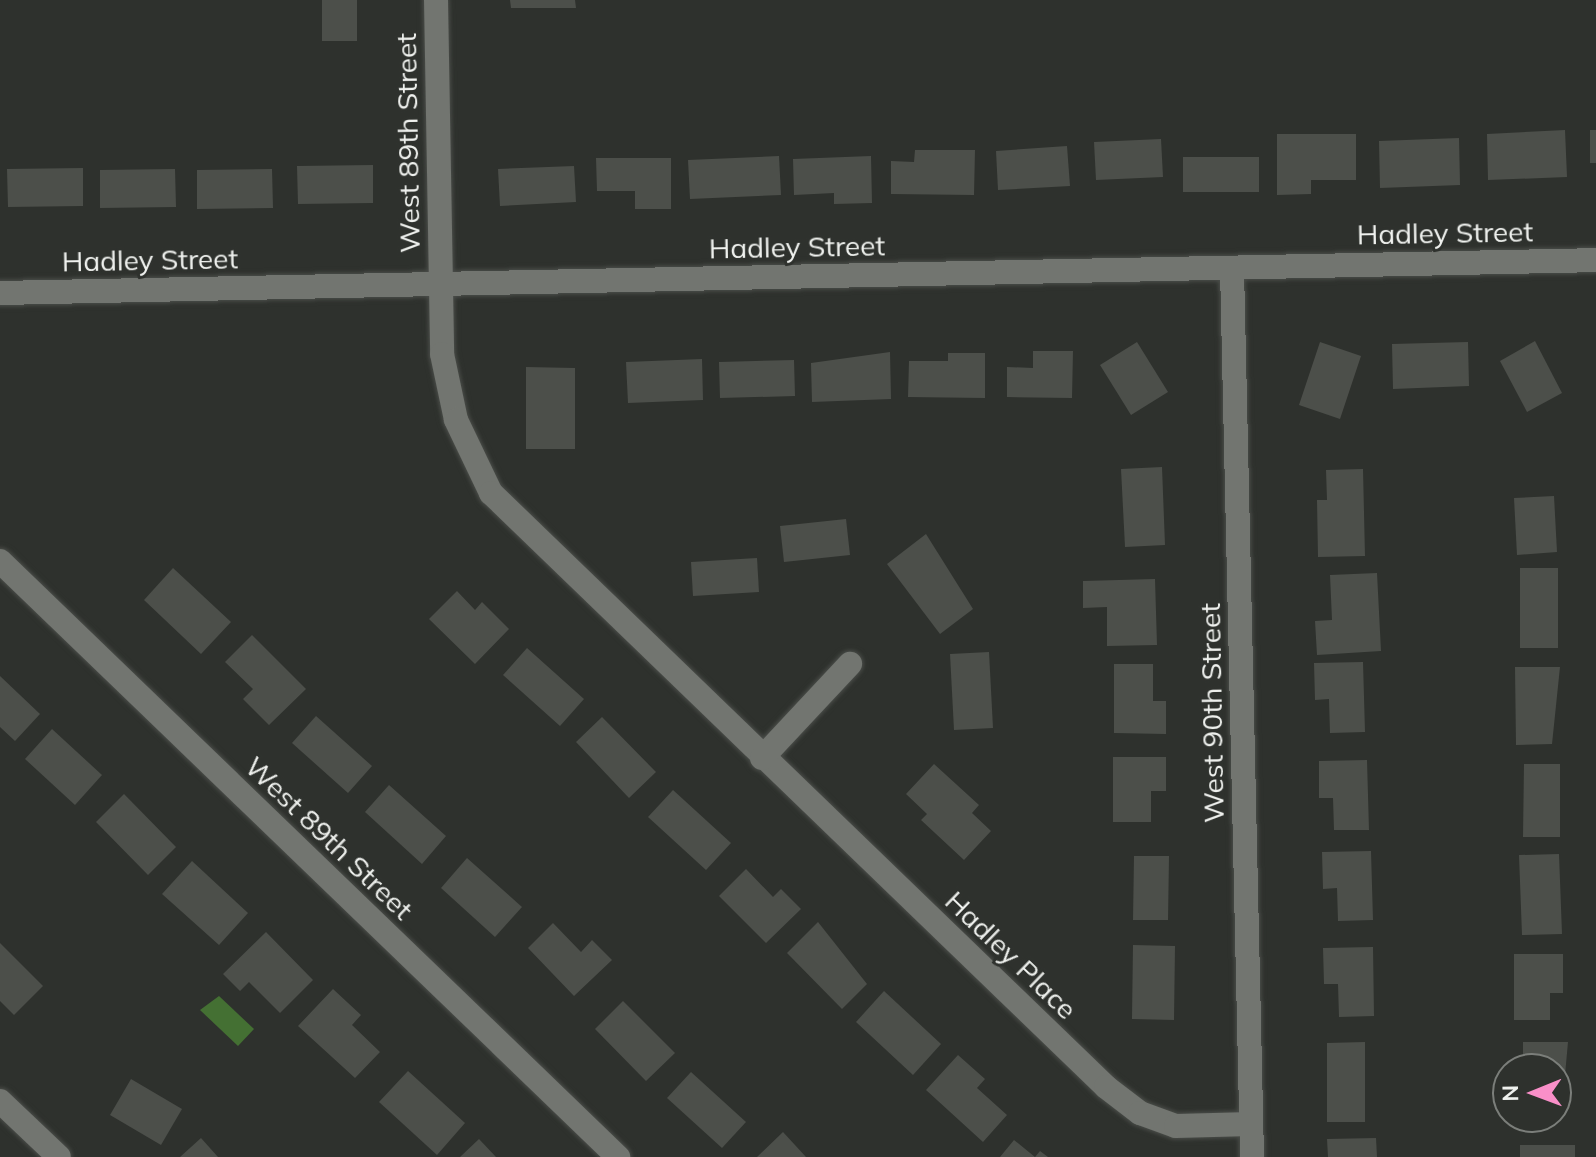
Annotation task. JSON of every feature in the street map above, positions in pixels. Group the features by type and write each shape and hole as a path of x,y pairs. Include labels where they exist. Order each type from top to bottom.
{"street":[{"name":"West 89th Street","path":"436,0 441,284"},
{"name":"Hadley Street","path":"0,293 1596,260"},
{"name":"West 90th Street","path":"1232,268 1252,1157"},
{"name":"Hadley Place","path":"441,284 442,354 456,420 491,493 1106,1087 1140,1113 1176,1126 1251,1124"},
{"name":"West 89th Street","path":"0,561 618,1157"},
{"path":"762,758 850,664"},
{"path":"0,1101 59,1157"}],"shaded area":[{"path":"219,996 254,1029 238,1046 200,1010"}],"building":[{"path":"322,0 357,0 357,41 322,41"},
{"path":"510,0 575,0 576,8 511,8"},
{"path":"1565,130 1567,177 1488,180 1487,134"},
{"path":"1590,130 1596,130 1596,163 1590,163"},
{"path":"1277,134 1356,134 1356,180 1311,180 1311,194 1277,195"},
{"path":"1459,138 1460,185 1380,188 1379,141"},
{"path":"1161,139 1163,177 1096,180 1094,142"},
{"path":"1067,146 1070,186 998,190 996,151"},
{"path":"915,150 975,150 974,195 891,194 891,161 914,162"},
{"path":"779,156 781,195 690,199 688,160"},
{"path":"871,156 872,203 834,204 834,193 794,195 793,159"},
{"path":"1183,157 1259,157 1259,192 1183,192"},
{"path":"596,158 671,158 671,209 635,209 635,191 597,191"},
{"path":"373,165 373,203 298,204 297,166"},
{"path":"574,166 576,202 500,206 498,169"},
{"path":"83,168 83,206 8,207 7,169"},
{"path":"175,169 176,207 100,208 100,170"},
{"path":"272,169 273,208 197,209 197,170"},
{"path":"1535,341 1562,393 1527,412 1500,361"},
{"path":"1137,342 1168,392 1131,415 1100,365"},
{"path":"1320,342 1361,356 1340,419 1299,405"},
{"path":"1468,342 1469,386 1393,389 1392,344"},
{"path":"1033,351 1073,351 1072,398 1007,397 1007,367 1033,368"},
{"path":"890,352 891,399 812,402 811,363"},
{"path":"948,353 985,353 985,398 908,397 909,361 948,361"},
{"path":"702,359 703,400 628,403 626,362"},
{"path":"794,360 795,396 720,398 719,362"},
{"path":"526,367 575,368 575,449 526,449"},
{"path":"1162,467 1165,545 1125,547 1121,469"},
{"path":"1363,469 1365,556 1318,557 1317,500 1327,500 1326,470"},
{"path":"1554,496 1557,552 1517,555 1514,498"},
{"path":"846,519 850,555 784,562 780,526"},
{"path":"926,534 973,609 940,634 887,564"},
{"path":"757,558 759,592 693,596 691,562"},
{"path":"173,568 231,622 201,654 144,600"},
{"path":"1520,568 1558,568 1558,648 1520,648"},
{"path":"1377,573 1381,651 1317,655 1315,621 1332,620 1330,575"},
{"path":"1155,579 1157,645 1107,646 1107,607 1083,608 1083,581"},
{"path":"457,591 475,610 482,602 509,629 475,664 429,619"},
{"path":"252,635 306,689 269,725 243,699 253,689 225,662"},
{"path":"527,648 584,699 560,726 503,675"},
{"path":"989,652 993,728 954,730 950,654"},
{"path":"1363,662 1365,732 1330,733 1329,699 1315,700 1314,663"},
{"path":"1114,664 1153,664 1153,701 1166,701 1166,734 1114,733"},
{"path":"1515,667 1560,667 1552,744 1516,745"},
{"path":"0,676 40,714 15,741 0,727"},
{"path":"316,716 372,766 348,793 292,743"},
{"path":"602,717 656,772 629,798 576,742"},
{"path":"52,729 102,775 75,805 25,759"},
{"path":"1113,757 1166,757 1166,791 1151,791 1151,822 1113,822"},
{"path":"1367,760 1369,830 1334,830 1333,798 1319,798 1319,761"},
{"path":"934,764 979,805 972,813 991,831 964,860 921,820 927,814 906,794"},
{"path":"1524,764 1560,764 1560,837 1523,837"},
{"path":"389,785 446,836 422,864 365,812"},
{"path":"673,790 731,843 706,870 648,817"},
{"path":"124,794 176,847 148,875 96,822"},
{"path":"1371,851 1373,920 1338,921 1337,888 1323,889 1322,852"},
{"path":"1559,854 1562,934 1522,935 1519,855"},
{"path":"1134,856 1169,856 1168,920 1133,920"},
{"path":"467,858 522,907 495,937 441,888"},
{"path":"192,861 248,913 219,945 162,894"},
{"path":"746,869 773,897 781,889 801,909 766,943 719,896"},
{"path":"818,922 867,984 842,1009 787,953"},
{"path":"553,923 581,952 592,940 612,960 574,996 528,948"},
{"path":"266,932 313,980 280,1013 249,982 240,991 223,974"},
{"path":"0,943 43,986 14,1015 0,1001"},
{"path":"1133,945 1175,946 1174,1020 1132,1019"},
{"path":"1373,947 1374,1016 1339,1017 1338,984 1324,984 1323,948"},
{"path":"1514,954 1563,954 1563,993 1550,993 1550,1020 1514,1020"},
{"path":"333,989 361,1015 352,1025 380,1052 355,1078 298,1026"},
{"path":"884,991 941,1044 913,1075 856,1022"},
{"path":"623,1001 675,1053 646,1081 595,1029"},
{"path":"1365,1042 1365,1122 1327,1122 1327,1043"},
{"path":"1523,1042 1568,1042 1567,1053 1523,1053"},
{"path":"958,1055 985,1079 977,1088 1007,1115 983,1142 926,1090"},
{"path":"408,1071 465,1123 437,1155 379,1102"},
{"path":"691,1072 746,1122 722,1148 667,1098"},
{"path":"131,1079 182,1109 161,1145 110,1115"},
{"path":"783,1132 806,1157 757,1157"},
{"path":"201,1138 218,1157 180,1157"},
{"path":"1376,1138 1377,1157 1328,1157 1327,1139"},
{"path":"479,1139 496,1157 460,1157"},
{"path":"1014,1140 1035,1157 1000,1157"},
{"path":"1520,1145 1575,1145 1575,1157 1520,1157"}]}
